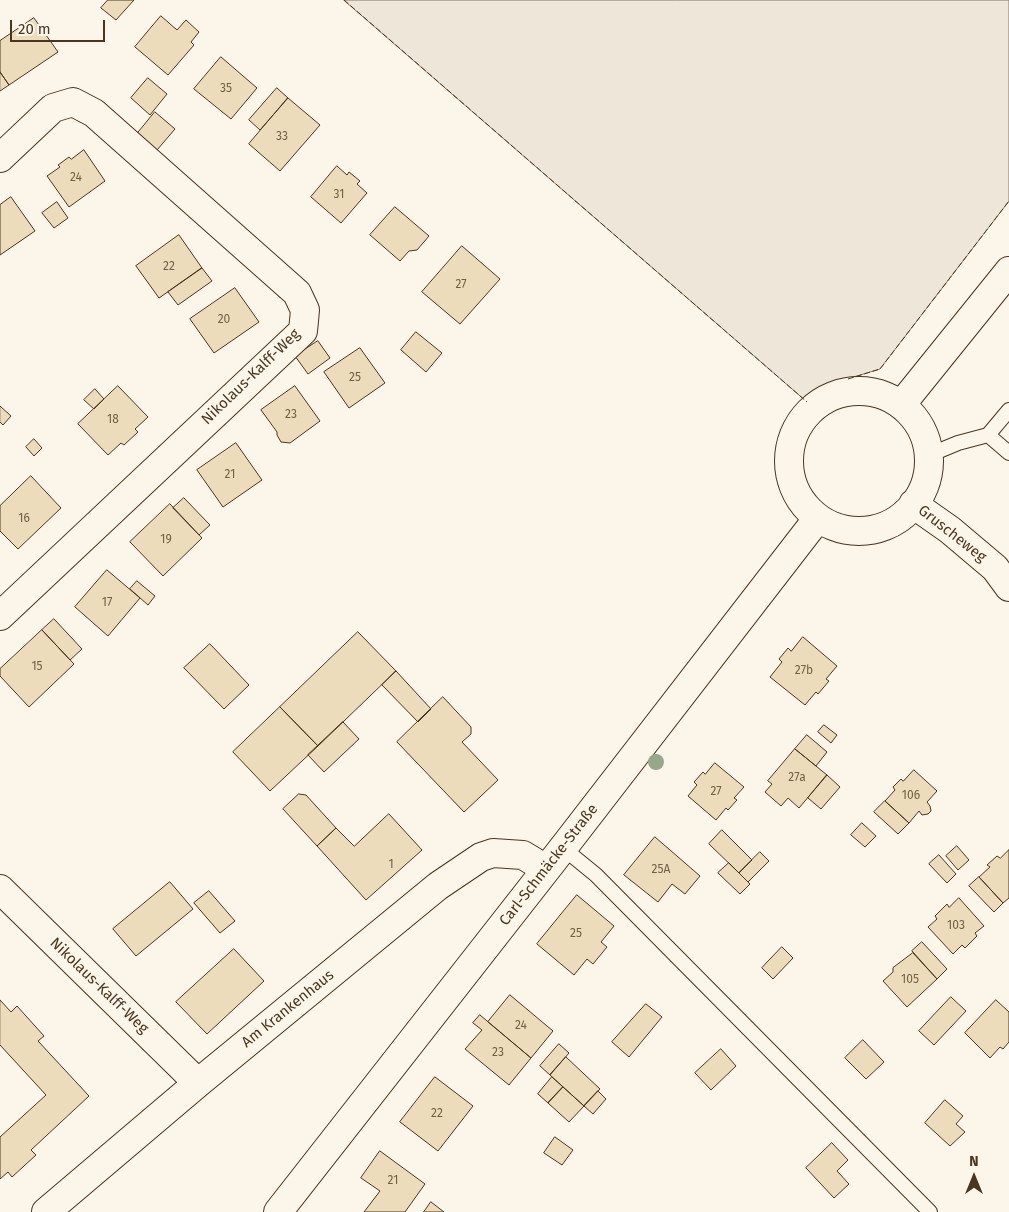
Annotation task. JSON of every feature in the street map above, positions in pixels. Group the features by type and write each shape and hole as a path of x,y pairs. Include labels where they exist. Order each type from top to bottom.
{"street":[{"name":"Nikolaus-Kalff-Weg","path":"0,158 53,108 73,102 94,114 297,293 305,310 303,331 0,616"},
{"path":"901,405 1009,271"},
{"path":"848,391 869,391 891,398 910,412 923,430 929,455 928,476 919,497 913,504 904,514 884,526 862,531 839,528 818,518 803,503 793,485 789,465 791,444 799,425 812,409 829,398 848,391"},
{"name":"Gruscheweg","path":"913,504 950,530 995,568 1009,587"},
{"name":"Carl-Schmäcke-Straße","path":"278,1212 818,518"},
{"name":"Am Krankenhaus","path":"46,1212 198,1083 438,886 481,857 493,853 523,855 546,869"},
{"name":"Nikolaus-Kalff-Weg","path":"0,889 198,1083"}],"lane":[{"path":"929,455 958,443 988,435 1009,410"},
{"path":"988,435 1009,453"},
{"path":"563,848 596,875 930,1212"}],"shaded area":[{"path":"344,0 1009,0 1009,201 880,369 837,382 810,404"}],"building":[{"path":"108,0 134,0 116,20 101,8"},
{"path":"161,16 177,30 186,20 199,32 191,42 194,45 168,75 135,47"},
{"path":"34,18 58,52 9,85 0,72 0,41"},
{"path":"221,57 257,88 231,119 194,89"},
{"path":"0,72 9,85 0,91"},
{"path":"148,78 167,94 150,115 131,98"},
{"path":"277,88 288,98 260,130 249,120"},
{"path":"288,98 320,125 280,171 249,144"},
{"path":"155,112 175,129 157,150 137,134"},
{"path":"84,150 105,181 69,207 47,176 60,167 58,165 69,157 71,159"},
{"path":"337,166 347,175 349,172 360,181 357,184 367,193 341,223 311,197"},
{"path":"11,197 35,231 0,255 0,205"},
{"path":"57,202 68,218 54,228 42,213"},
{"path":"395,207 429,236 417,250 409,251 400,261 370,235"},
{"path":"179,235 202,268 159,298 136,266"},
{"path":"462,246 500,279 460,324 422,292"},
{"path":"202,268 212,281 178,305 168,292"},
{"path":"235,288 259,322 214,353 190,319"},
{"path":"416,332 442,353 426,372 401,350"},
{"path":"318,341 330,358 308,374 295,356"},
{"path":"360,348 385,383 349,408 324,372"},
{"path":"118,386 148,417 135,429 138,432 124,445 121,443 108,455 78,424"},
{"path":"295,386 320,421 290,443 281,442 277,432 261,410"},
{"path":"95,389 104,399 94,409 84,400"},
{"path":"0,406 11,416 3,425 0,422"},
{"path":"34,439 42,448 34,456 26,447"},
{"path":"236,443 262,480 223,507 197,470"},
{"path":"31,476 61,508 18,549 0,531 0,506"},
{"path":"184,498 210,525 199,535 173,508"},
{"path":"170,504 202,538 163,576 130,542"},
{"path":"107,570 140,598 108,636 75,607"},
{"path":"137,581 155,596 148,605 130,589"},
{"path":"54,619 82,649 70,660 42,630"},
{"path":"42,630 74,664 29,707 0,676 0,669"},
{"path":"358,632 396,671 318,746 280,707"},
{"path":"803,637 837,666 826,679 829,681 805,705 770,677 782,662 779,659 788,648 791,651"},
{"path":"210,644 249,685 224,709 184,668"},
{"path":"396,671 431,709 418,722 382,685"},
{"path":"443,697 471,727 471,734 462,742 498,780 464,812 397,742"},
{"path":"280,707 318,746 270,791 233,752"},
{"path":"343,722 359,739 324,772 308,755"},
{"path":"824,725 837,735 831,743 818,732"},
{"path":"807,735 827,752 816,766 795,749"},
{"path":"795,749 827,775 799,808 788,798 781,806 765,792 772,784 768,781"},
{"path":"715,763 744,787 734,798 737,800 728,810 726,808 716,820 688,796 697,785 694,782"},
{"path":"914,770 937,791 927,802 931,811 928,814 922,815 919,811 909,823 885,801 895,790 893,787 901,779 903,781"},
{"path":"827,775 840,787 821,809 808,798"},
{"path":"299,794 306,795 336,828 317,846 283,809"},
{"path":"885,801 909,823 898,834 874,812"},
{"path":"389,814 422,850 366,900 317,846 336,828 354,846"},
{"path":"862,823 876,836 865,847 851,835"},
{"path":"722,830 752,860 739,873 709,844"},
{"path":"655,837 700,876 685,894 672,884 658,902 624,875"},
{"path":"957,846 969,860 958,870 946,856"},
{"path":"1009,850 1009,898 1003,903 979,877 990,867 987,865 997,856 1000,858"},
{"path":"760,852 769,861 748,882 739,873"},
{"path":"939,855 956,874 947,883 929,864"},
{"path":"729,863 750,884 740,894 718,873"},
{"path":"979,877 1003,903 994,912 969,886"},
{"path":"170,882 193,909 136,956 113,929"},
{"path":"209,891 235,921 220,933 194,903"},
{"path":"577,895 614,926 601,942 607,947 593,964 587,959 574,975 537,944"},
{"path":"959,898 984,926 975,933 977,936 965,948 962,945 953,954 928,927 937,919 935,916 947,904 949,907"},
{"path":"922,942 947,969 937,979 912,951"},
{"path":"782,947 793,958 773,979 762,968"},
{"path":"234,949 264,981 207,1034 176,1002"},
{"path":"913,953 937,979 907,1007 883,981 893,972 893,968"},
{"path":"510,995 553,1031 531,1058 488,1022"},
{"path":"951,997 966,1011 934,1045 919,1031"},
{"path":"0,1000 11,1012 17,1006 44,1036 38,1041 89,1096 31,1150 36,1155 12,1177 8,1172 0,1179 0,1137 46,1095 0,1045"},
{"path":"996,1000 1009,1012 1009,1042 1003,1049 1000,1047 990,1058 965,1033"},
{"path":"646,1004 662,1017 629,1057 612,1042"},
{"path":"480,1015 531,1058 509,1085 465,1049 482,1030 473,1023"},
{"path":"863,1040 884,1062 866,1079 845,1058"},
{"path":"559,1044 569,1053 550,1075 540,1066"},
{"path":"721,1049 736,1066 711,1090 695,1073"},
{"path":"566,1057 600,1089 584,1106 550,1075"},
{"path":"435,1077 473,1106 438,1151 400,1122"},
{"path":"552,1077 563,1087 548,1103 538,1094"},
{"path":"563,1087 584,1106 569,1122 548,1103"},
{"path":"598,1091 606,1099 593,1114 584,1106"},
{"path":"945,1100 963,1116 956,1124 965,1132 950,1146 925,1123"},
{"path":"555,1137 573,1150 562,1165 544,1153"},
{"path":"832,1143 848,1160 837,1171 849,1184 834,1198 806,1168"},
{"path":"380,1151 425,1184 405,1212 364,1212 380,1191 361,1178"},
{"path":"431,1202 444,1212 424,1212"}],"fence":[{"path":"344,0 807,402"},
{"path":"848,379 880,369 1009,201"}]}
